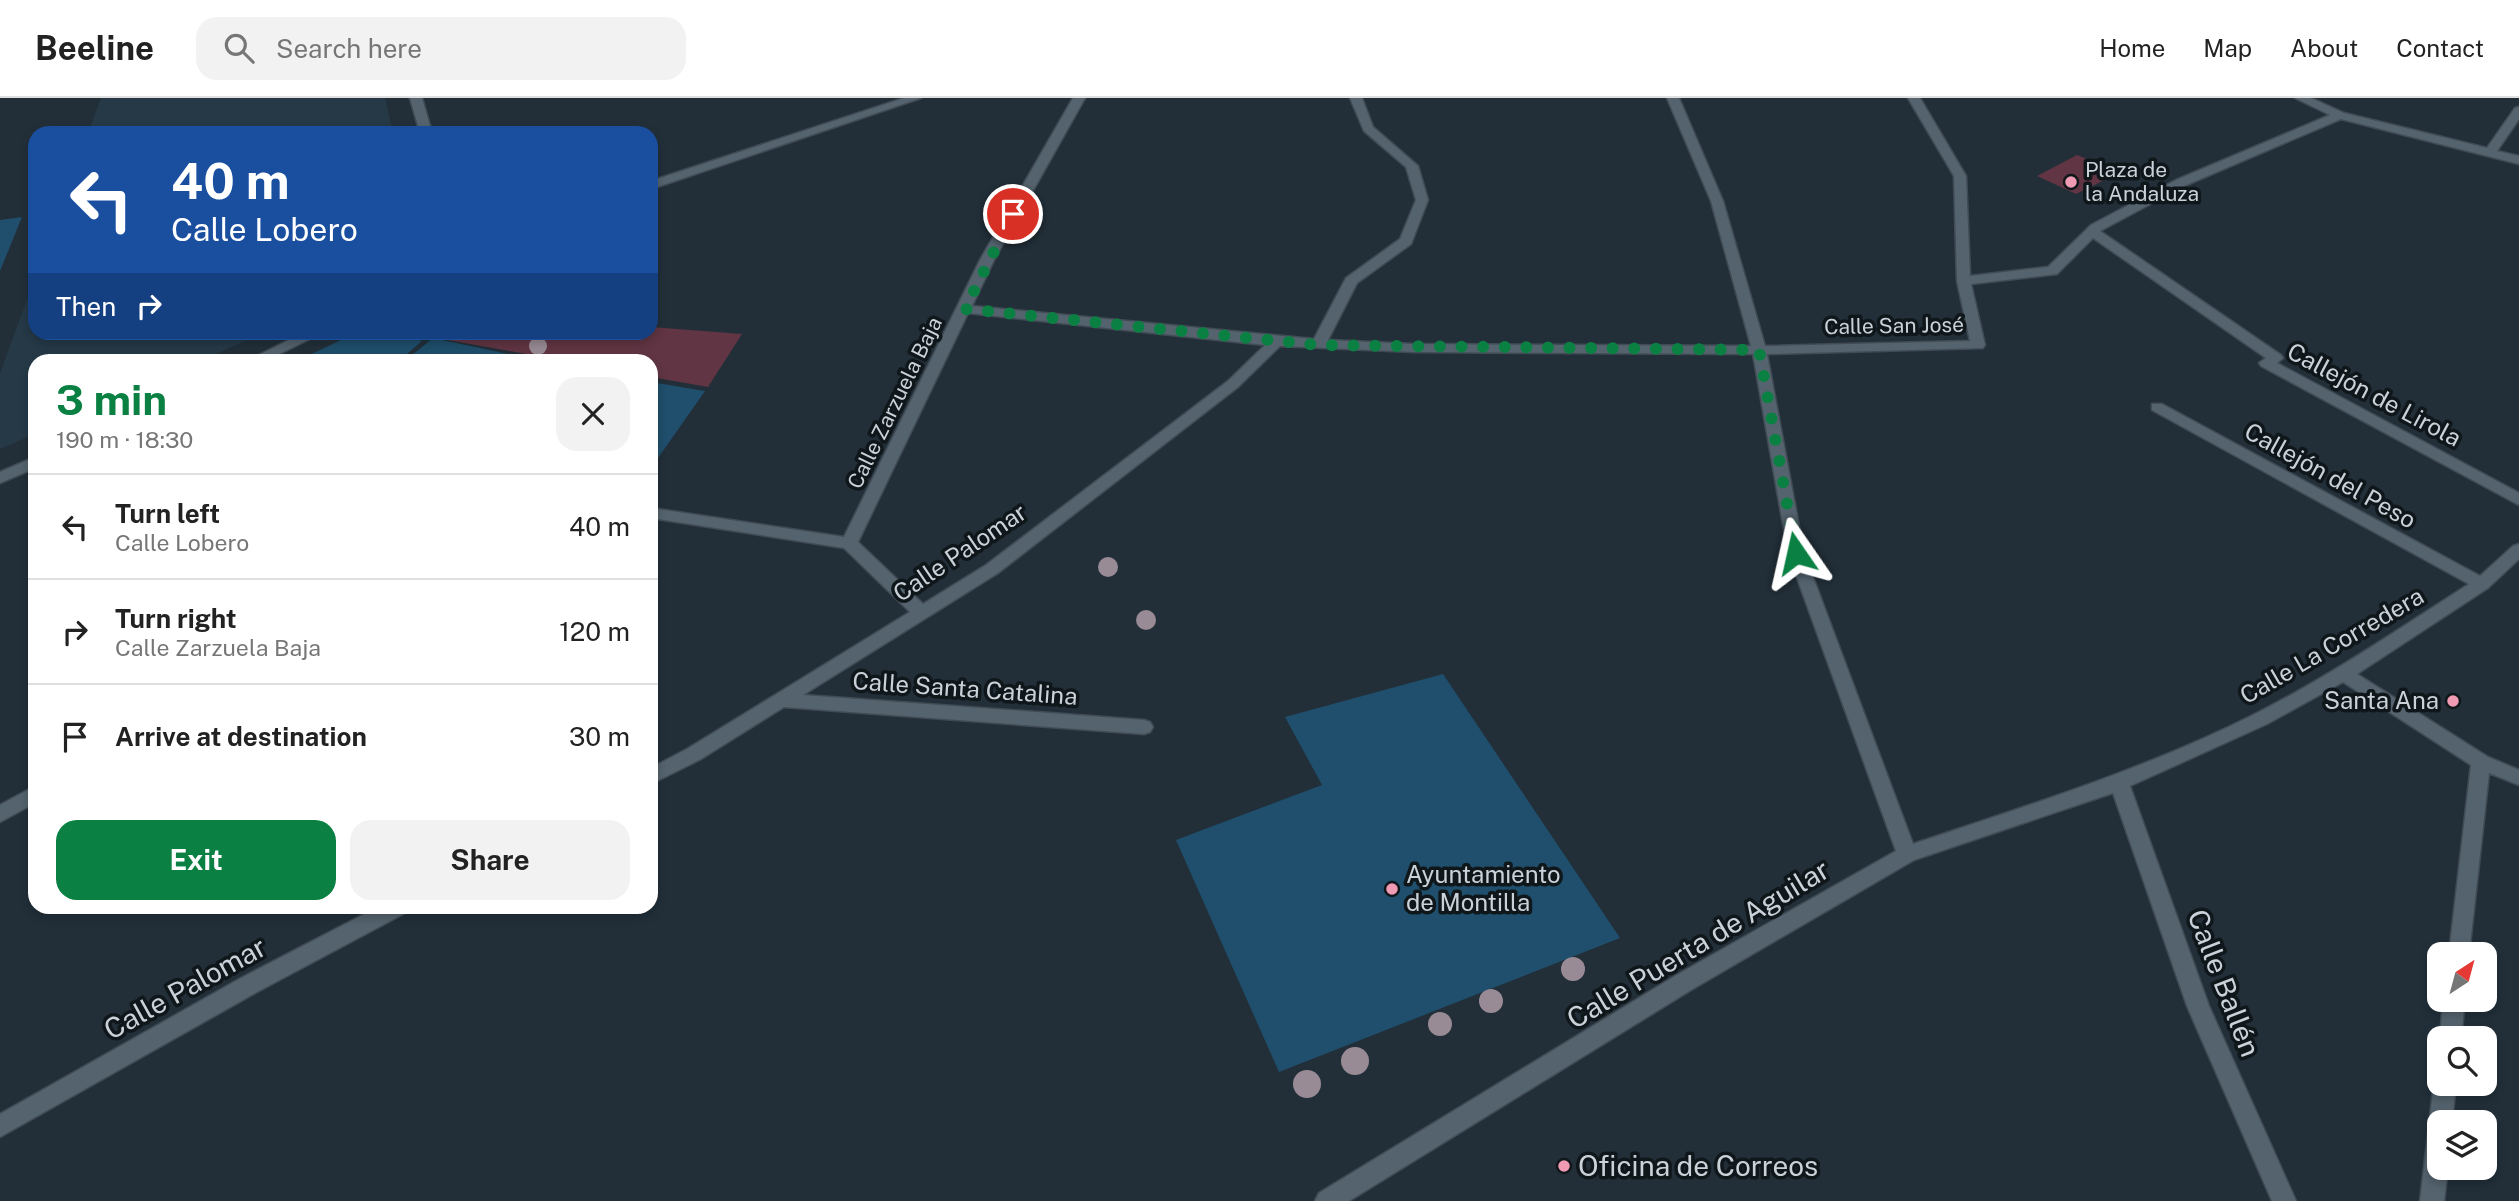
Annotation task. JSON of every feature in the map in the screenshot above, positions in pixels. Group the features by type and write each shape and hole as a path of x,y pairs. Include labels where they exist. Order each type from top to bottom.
{"street":[{"path":"416,98 424,126"},
{"path":"658,183 915,98"},
{"name":"Calle Zarzuela Baja","path":"849,543 987,260 1079,98"},
{"path":"1318,345 1352,281 1406,241 1422,200 1412,166 1368,129 1356,98"},
{"path":"1673,98 1717,201 1759,350 1796,553 1907,854"},
{"name":"Calle San José","path":"1759,350 1978,345 1964,281 1960,176 1914,98"},
{"path":"2301,98 2340,115 2519,160"},
{"path":"2490,153 2519,110"},
{"path":"1964,281 2052,271 2092,232 2180,183 2340,115"},
{"name":"Callejón de Lirola","path":"2092,232 2276,358 2266,362 2519,500"},
{"path":"965,309 1318,345 1759,350"},
{"path":"269,354 300,340"},
{"name":"Calle Palomar","path":"658,773 782,700 1003,560 1233,384 1276,342"},
{"name":"Callejón del Peso","path":"2157,407 2482,584"},
{"path":"0,478 28,464"},
{"path":"658,514 849,543 922,613"},
{"name":"Calle La Corredera","path":"2119,783 2261,719 2343,674 2482,584 2519,550"},
{"path":"2343,674 2481,762 2519,778"},
{"name":"Calle Santa Catalina","path":"782,700 1144,727"},
{"path":"2460,942 2481,762"},
{"name":"Calle Puerta de Aguilar","path":"1327,1201 1683,983 1907,854 2119,783"},
{"name":"Calle Ballén","path":"2119,783 2198,1006 2284,1201"},
{"path":"0,814 28,798"},
{"name":"Calle Palomar","path":"0,1126 249,985 385,914"},
{"path":"2432,1201 2434,1180"}],"shaded area":[{"path":"101,98 385,98 391,126 91,126"},
{"path":"2077,155 2121,172 2076,194 2037,176"},
{"path":"28,297 28,340 248,340 215,354 28,354 28,437 0,449 0,373"},
{"path":"658,328 742,334 708,387 658,378 658,354 526,354 448,340 658,340"}],"building":[{"path":"22,217 0,271 0,220"},
{"path":"341,340 422,341 407,354 312,354"},
{"path":"431,340 442,340 508,354 413,354"},
{"path":"658,383 705,391 658,458"},
{"name":"Ayuntamiento de Montilla","path":"1443,674 1620,938 1279,1072 1176,840 1322,785 1285,717"}],"place":[{"name":"Plaza de la Andaluza","path":"2071,182"},
{"name":"Santa Ana","path":"2453,701"},
{"name":"Ayuntamiento de Montilla","path":"1392,889"},
{"name":"Oficina de Correos","path":"1564,1166"}],"route":[{"path":"1013,214 987,260 965,309 1318,345 1759,350 1796,553"}]}
